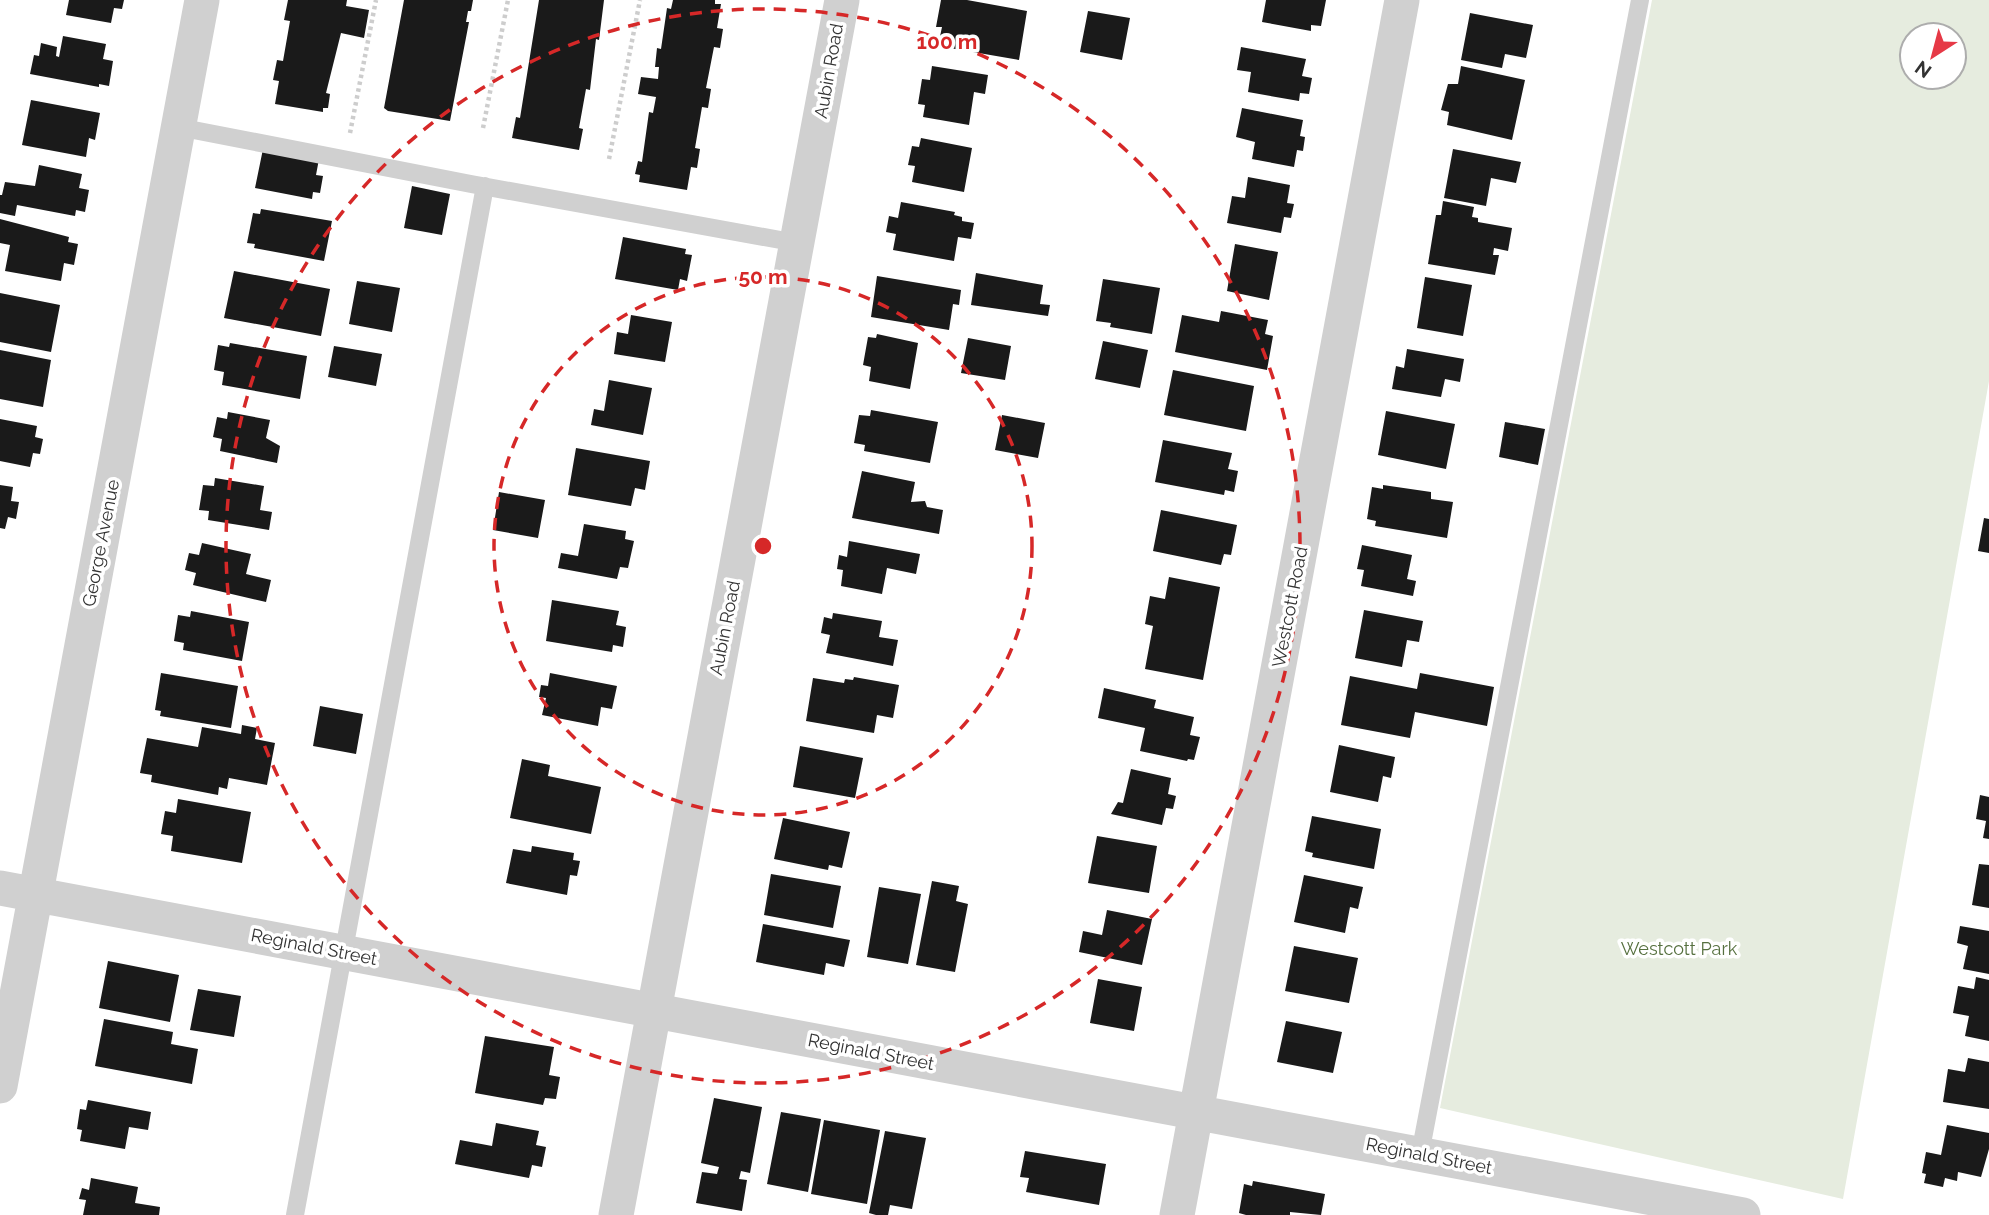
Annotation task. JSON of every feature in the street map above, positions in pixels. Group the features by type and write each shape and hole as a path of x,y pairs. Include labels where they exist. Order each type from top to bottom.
{"street":[{"name":"George Avenue","path":"0,1086 202,0"},
{"name":"Aubin Road","path":"616,1215 842,0"},
{"name":"Westcott Road","path":"1177,1215 1402,0"},
{"name":"Reginald Street","path":"0,888 1420,1154 1631,1205 1743,1215"}],"lane":[{"path":"1420,1154 1640,0"},
{"path":"178,127 797,243"},
{"path":"295,1215 485,186"}],"path":[{"path":"349,140 376,0"},
{"path":"483,128 508,0"},
{"path":"609,159 640,0"}],"green space":[{"name":"Westcott Park","path":"1652,0 1989,0 1989,381 1843,1199 1440,1108"}],"building":[{"path":"69,0 124,0 122,9 114,8 111,23 66,15"},
{"path":"288,0 347,0 346,6 369,10 364,38 341,33 326,93 330,94 328,108 323,108 323,112 275,104 279,81 273,80 277,60 283,61 290,21 284,20"},
{"path":"404,0 473,0 471,11 468,11 466,22 469,22 450,121 388,111 384,108"},
{"path":"539,0 604,0 590,90 586,89 579,128 583,129 579,150 512,138 516,117 520,118"},
{"path":"673,0 715,0 715,4 721,4 717,28 723,29 720,48 714,47 706,88 711,89 708,108 702,107 695,148 700,149 697,168 691,167 687,190 639,182 640,175 635,174 638,161 642,162 649,112 653,113 656,97 638,94 641,77 658,79 659,67 655,67 657,48 661,49 667,8 671,9"},
{"path":"941,0 967,0 1027,11 1019,60 938,46 942,27 936,27"},
{"path":"1266,0 1326,0 1321,26 1311,25 1311,31 1262,22"},
{"path":"1088,11 1130,18 1122,60 1080,52"},
{"path":"1470,13 1533,25 1526,58 1505,54 1502,68 1461,60"},
{"path":"63,36 106,44 103,59 113,61 109,86 99,84 99,87 30,74 34,55 39,56 41,43 57,47 56,56 59,57"},
{"path":"1241,47 1306,59 1302,76 1312,78 1309,94 1300,93 1299,101 1248,92 1251,72 1237,70"},
{"path":"932,66 988,75 985,94 974,92 969,125 923,117 925,105 918,104 922,79 930,80"},
{"path":"1461,66 1525,80 1512,140 1447,125 1449,112 1441,110 1448,84 1458,84"},
{"path":"31,100 100,113 95,140 89,138 86,157 22,145"},
{"path":"1242,108 1303,120 1300,136 1305,137 1303,151 1297,150 1294,167 1252,159 1255,142 1236,137"},
{"path":"921,138 972,148 964,192 912,182 915,166 908,165 912,146 919,147"},
{"path":"263,149 319,159 316,175 323,176 320,193 313,192 312,199 255,188"},
{"path":"1453,149 1521,162 1516,183 1491,178 1486,206 1444,198"},
{"path":"39,165 82,174 79,188 89,190 85,212 76,210 75,216 17,205 15,216 0,213 0,195 5,182 35,186"},
{"path":"1248,177 1290,185 1287,203 1294,204 1291,218 1284,217 1281,233 1227,223 1232,196 1245,198"},
{"path":"412,186 450,194 442,235 404,228"},
{"path":"1443,201 1474,207 1472,217 1478,218 1478,222 1512,228 1508,251 1494,248 1493,255 1499,255 1495,275 1428,264 1436,215 1441,215"},
{"path":"901,202 955,212 954,215 962,217 962,221 974,223 971,239 958,237 954,261 893,250 896,234 886,232 889,216 898,218"},
{"path":"261,209 332,221 324,261 254,248 255,244 247,243 253,213 260,214"},
{"path":"0,219 69,237 68,242 78,244 74,265 64,263 61,281 5,271 10,245 0,243"},
{"path":"623,237 686,249 685,254 692,255 687,281 680,279 678,290 615,279"},
{"path":"1235,244 1278,252 1269,300 1227,291"},
{"path":"234,271 330,289 321,336 224,318"},
{"path":"976,273 1043,285 1040,304 1050,305 1048,316 971,305"},
{"path":"877,276 961,290 959,305 953,304 949,330 871,317"},
{"path":"1425,277 1472,285 1463,336 1417,328"},
{"path":"1103,279 1160,288 1152,334 1110,327 1111,323 1096,321"},
{"path":"357,281 400,288 392,332 349,324"},
{"path":"0,293 60,305 51,352 0,342"},
{"path":"1221,311 1268,320 1265,334 1273,336 1267,370 1175,352 1182,315 1219,322"},
{"path":"631,315 672,322 665,362 614,354 617,332 628,334"},
{"path":"877,334 918,343 910,389 869,381 871,367 863,365 868,337 876,338"},
{"path":"968,338 1011,346 1005,380 961,373"},
{"path":"1103,341 1148,350 1140,388 1095,379"},
{"path":"230,343 307,356 300,399 222,385 224,372 214,370 218,345 229,347"},
{"path":"334,346 382,354 376,386 328,377"},
{"path":"1407,349 1464,359 1460,382 1445,379 1441,397 1392,389 1396,366 1404,368"},
{"path":"0,350 51,360 43,407 0,399"},
{"path":"1173,370 1254,386 1246,431 1164,415"},
{"path":"609,380 652,388 643,435 591,425 594,409 604,411"},
{"path":"871,410 938,422 930,463 864,451 865,445 854,443 859,415 870,416"},
{"path":"1386,411 1455,424 1446,469 1378,455"},
{"path":"228,412 270,420 266,438 280,446 277,463 220,451 222,439 213,437 217,417 227,419"},
{"path":"1002,415 1045,423 1038,458 995,450"},
{"path":"0,419 37,426 35,437 43,439 40,454 33,453 30,467 0,461"},
{"path":"1505,422 1545,429 1538,465 1499,457"},
{"path":"1163,440 1232,453 1228,469 1238,471 1234,492 1225,490 1224,495 1155,482"},
{"path":"576,448 650,461 645,490 635,488 631,506 568,495"},
{"path":"862,471 915,482 911,502 925,501 927,507 943,510 939,534 852,518"},
{"path":"215,478 264,486 260,510 272,512 269,530 208,520 209,511 199,510 203,485 214,486"},
{"path":"0,485 13,487 11,501 19,502 16,519 8,517 5,529 0,528"},
{"path":"1383,485 1431,492 1431,499 1453,502 1447,538 1375,526 1376,521 1367,519 1372,487 1383,489"},
{"path":"499,492 545,500 538,538 493,530"},
{"path":"1161,510 1237,525 1231,555 1224,554 1221,565 1153,551"},
{"path":"1984,518 1989,519 1989,553 1978,551"},
{"path":"584,524 626,531 625,539 634,541 628,568 620,567 617,579 558,568 561,553 578,556"},
{"path":"849,541 920,554 916,574 887,568 882,594 841,586 843,570 837,569 839,555 847,557"},
{"path":"202,543 251,554 246,574 271,580 266,602 193,585 196,573 185,570 189,553 199,555"},
{"path":"1362,545 1412,555 1407,579 1416,581 1413,596 1361,586 1364,570 1357,569"},
{"path":"1169,577 1220,587 1203,680 1145,669 1153,626 1145,624 1150,596 1165,599"},
{"path":"552,600 619,611 616,625 626,627 623,647 613,645 612,652 546,641"},
{"path":"1364,610 1423,621 1419,642 1407,640 1402,667 1355,658"},
{"path":"191,611 249,622 242,661 183,650 184,643 174,641 178,615 190,617"},
{"path":"833,613 882,621 879,637 898,640 893,666 826,653 830,635 821,633 824,617 832,619"},
{"path":"161,673 238,686 231,728 160,716 161,711 155,710"},
{"path":"550,673 617,686 612,709 601,707 598,726 542,715 546,698 539,697 541,685 548,686"},
{"path":"1420,673 1494,687 1487,726 1415,712 1410,738 1341,725 1350,676 1417,689"},
{"path":"854,677 899,685 893,718 877,715 874,733 806,721 813,678 844,683 845,679 853,680"},
{"path":"1104,688 1156,700 1154,708 1194,717 1190,735 1200,737 1194,760 1187,761 1140,751 1145,728 1098,718"},
{"path":"320,706 363,714 356,754 313,746"},
{"path":"242,725 257,728 255,739 275,743 267,785 229,778 227,789 219,787 218,795 151,782 152,775 140,773 147,738 198,747 202,727 241,734"},
{"path":"1339,745 1395,757 1391,778 1383,776 1378,802 1330,792"},
{"path":"800,746 863,758 855,798 793,787"},
{"path":"522,759 550,765 548,776 601,787 591,834 510,818"},
{"path":"1131,769 1171,778 1168,794 1176,796 1173,809 1166,808 1162,825 1111,814 1118,802 1123,803"},
{"path":"1980,795 1989,797 1989,839 1983,838 1986,821 1976,819"},
{"path":"178,799 251,812 242,863 171,851 173,836 161,834 165,811 176,813"},
{"path":"1312,816 1381,829 1374,869 1312,857 1313,853 1305,851"},
{"path":"783,818 850,832 842,868 829,865 828,870 774,859"},
{"path":"1097,836 1157,846 1149,893 1088,883"},
{"path":"532,846 574,853 573,860 580,861 577,876 570,875 567,895 506,883 513,849 531,852"},
{"path":"1979,864 1989,865 1989,908 1972,905"},
{"path":"771,874 841,886 833,928 764,915"},
{"path":"1304,875 1363,887 1358,909 1350,907 1345,933 1294,922"},
{"path":"932,881 959,886 956,901 968,904 955,972 916,965"},
{"path":"879,887 921,894 908,964 867,957"},
{"path":"1107,910 1152,919 1142,965 1079,952 1083,931 1102,935"},
{"path":"763,924 850,940 844,967 826,963 824,975 756,962"},
{"path":"1960,926 1989,931 1989,974 1963,969 1968,946 1957,943"},
{"path":"1294,946 1358,958 1349,1003 1285,991"},
{"path":"108,961 179,975 170,1022 99,1008"},
{"path":"1976,977 1989,980 1989,1041 1965,1036 1969,1016 1953,1013 1958,986 1974,989"},
{"path":"1098,979 1142,987 1134,1031 1090,1023"},
{"path":"198,989 241,996 234,1037 190,1030"},
{"path":"104,1019 173,1032 171,1044 198,1049 192,1084 95,1066"},
{"path":"1286,1021 1342,1032 1333,1073 1277,1062"},
{"path":"485,1036 554,1047 549,1075 560,1077 556,1099 545,1098 543,1105 475,1093"},
{"path":"1968,1058 1989,1062 1989,1109 1943,1102 1948,1069 1965,1072"},
{"path":"714,1098 762,1107 750,1173 741,1171 739,1179 747,1180 742,1211 696,1203 702,1172 717,1174 719,1167 701,1163"},
{"path":"88,1100 151,1112 148,1130 129,1127 125,1149 80,1141 82,1130 77,1129 80,1109 86,1110"},
{"path":"781,1112 821,1119 808,1192 767,1184"},
{"path":"824,1120 880,1130 867,1204 811,1194"},
{"path":"496,1123 539,1131 536,1145 546,1147 542,1167 532,1165 529,1178 455,1164 460,1140 492,1146"},
{"path":"1947,1125 1989,1133 1989,1149 1981,1177 1958,1172 1957,1181 1945,1178 1943,1187 1924,1183 1926,1174 1922,1173 1926,1152 1941,1155"},
{"path":"885,1131 926,1138 912,1209 890,1205 888,1215 876,1215 869,1213"},
{"path":"1025,1151 1106,1164 1099,1205 1026,1192 1029,1178 1020,1177"},
{"path":"91,1178 138,1187 135,1203 160,1207 159,1215 83,1215 86,1200 79,1199 82,1188 89,1190"},
{"path":"1253,1181 1325,1194 1321,1215 1290,1212 1290,1215 1239,1213 1244,1184 1252,1186"}]}
